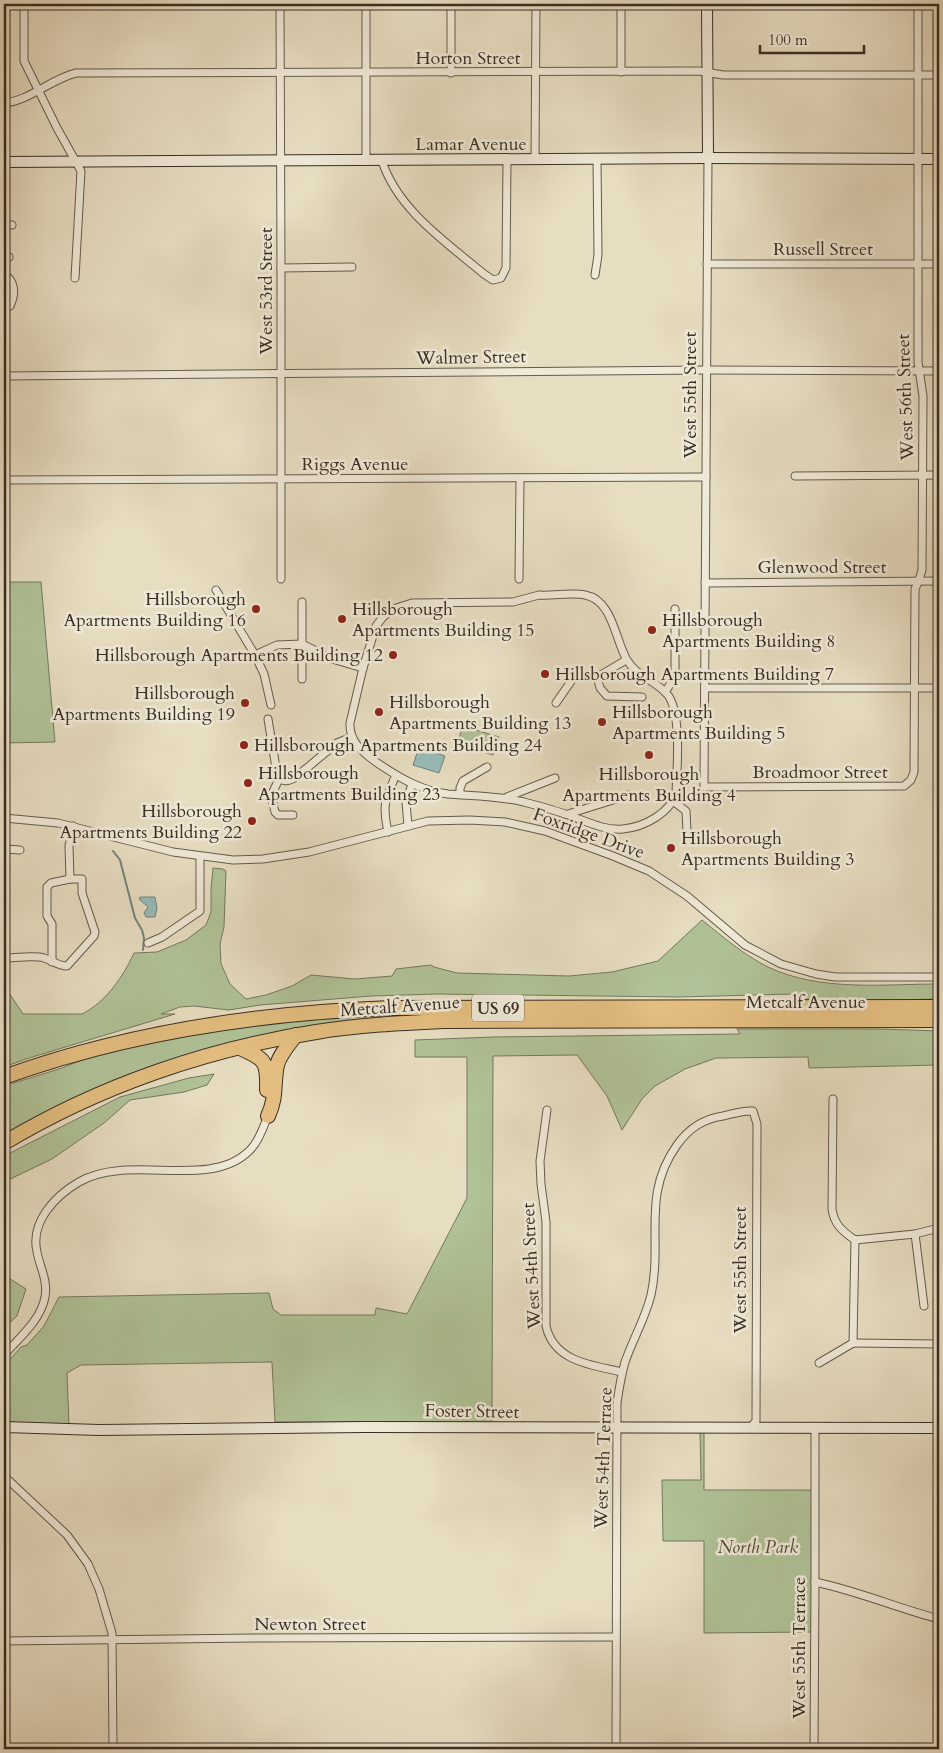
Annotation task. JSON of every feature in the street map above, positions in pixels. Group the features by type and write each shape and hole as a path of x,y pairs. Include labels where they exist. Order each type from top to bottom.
{"highway":[{"name":"Metcalf Avenue","path":"4,1077 99,1048 174,1030 250,1018 336,1010 390,1008 938,1014"},
{"name":"Metcalf Avenue","path":"4,1142 49,1118 124,1084 196,1059 296,1035 366,1026 444,1021 866,1021 917,1014 938,1014"},
{"path":"268,1116 274,1104 277,1064 296,1035"},
{"path":"240,1048 258,1056 266,1067 268,1116"}],"street":[{"path":"15,4 24,5 24,61 37,90 82,173 75,278"},
{"name":"West 53rd Street","path":"280,4 279,73 282,268 281,579"},
{"path":"366,4 366,161"},
{"path":"451,4 451,73"},
{"path":"535,160 536,4"},
{"path":"621,4 621,72"},
{"name":"West 55th Street","path":"704,786 708,158 707,4"},
{"name":"West 56th Street","path":"906,785 912,779 914,771 915,589 922,570 923,396 918,359 918,4"},
{"name":"Horton Street","path":"4,103 22,98 76,73 699,71 723,75 939,75"},
{"name":"Lamar Avenue","path":"4,162 708,158 939,159"},
{"path":"595,275 598,255 597,159"},
{"path":"382,161 396,191 412,210 479,270 491,279 500,279 506,267 507,160"},
{"path":"4,225 12,225"},
{"name":"Russell Street","path":"707,264 939,264"},
{"path":"282,268 352,267"},
{"path":"4,274 13,283 14,292 10,306 4,308"},
{"name":"Walmer Street","path":"4,376 706,370 939,371"},
{"path":"795,476 939,475"},
{"name":"Riggs Avenue","path":"4,480 706,477"},
{"path":"519,579 520,478"},
{"name":"Glenwood Street","path":"705,583 939,581"},
{"path":"216,590 264,674 271,704"},
{"path":"268,719 277,774 279,778 286,781 296,777 337,743 352,737 350,723 363,668 376,626 386,614 408,603 516,602 539,595 583,595 596,600 606,612 626,660 637,672 666,692 671,700 676,719 676,792 672,801 686,811 687,831"},
{"path":"302,602 302,679"},
{"path":"666,692 675,679 675,610"},
{"path":"254,656 277,644 302,644 332,659 363,668"},
{"path":"556,703 574,677 597,676 626,660"},
{"path":"597,676 600,688 607,696 642,697"},
{"path":"705,688 939,688"},
{"name":"Foxridge Drive","path":"352,737 361,751 412,784 439,792 505,798 567,814 602,827 626,828 640,825 656,817 672,801"},
{"path":"460,794 463,781 487,767"},
{"path":"388,832 384,815 384,803 396,775"},
{"path":"279,778 271,796 275,812 278,815 293,815"},
{"path":"505,798 555,778"},
{"path":"408,826 406,802 412,784"},
{"name":"Broadmoor Street","path":"704,786 901,787 906,785"},
{"path":"567,814 629,795"},
{"name":"Foxridge Drive","path":"4,818 73,826 160,849 200,857 233,860 285,857 432,820 505,822 545,831 635,864 660,877 687,896 745,945 781,964 829,976 939,977"},
{"path":"70,879 69,846 73,826"},
{"path":"4,849 20,850"},
{"path":"148,943 162,937 200,911 200,857"},
{"path":"4,958 44,957 52,962 67,966 94,936 95,932 82,892 82,879 70,879 51,883 47,888 47,916 52,924 52,962"},
{"path":"833,1099 832,1209 833,1219 838,1227 855,1240 915,1234 939,1228"},
{"name":"West 54th Street","path":"547,1110 540,1161 546,1222 546,1326 548,1336 552,1344 566,1356 622,1372"},
{"name":"West 54th Terrace","path":"616,1749 617,1403 622,1372 646,1312 651,1293 658,1184 664,1165 682,1138 698,1123 713,1117 746,1110 753,1111"},
{"name":"West 55th Street","path":"751,1427 756,1421 757,1124 753,1111"},
{"path":"4,1355 37,1317 44,1304 46,1283 37,1252 36,1237 44,1216 60,1195 82,1180 103,1172 133,1169 198,1170 222,1166 241,1158 249,1152 262,1131 268,1116"},
{"path":"915,1234 924,1306"},
{"path":"854,1343 855,1240"},
{"path":"819,1363 854,1343 939,1344"},
{"name":"Foster Street","path":"4,1427 99,1430 372,1427 939,1428"},
{"name":"West 55th Terrace","path":"814,1749 815,1428"},
{"path":"4,1476 55,1522 81,1552 99,1589 106,1610 112,1640 113,1749"},
{"path":"816,1582 939,1619"},
{"name":"Newton Street","path":"4,1641 615,1637"}],"green space":[{"path":"4,582 41,582 55,742 4,743"},
{"path":"463,726 499,737 493,755 457,744"},
{"path":"213,868 226,871 224,927 220,944 221,964 230,984 246,999 266,995 292,986 311,975 355,979 392,976 396,969 431,965 457,973 569,976 612,972 658,961 702,920 751,957 768,967 788,975 809,980 852,985 939,984 939,999 794,1002 794,994 679,997 438,994 371,996 260,1005 229,1010 194,1006 180,1007 161,1014 175,1014 4,1067 4,976 8,978 9,993 23,1014 82,1014 99,1003 113,988 125,971 134,953 157,952 186,940 206,925 211,912"},
{"path":"399,1013 478,1017 237,1044 4,1137 4,1086 62,1068 99,1053 158,1039 261,1022"},
{"path":"737,1029 939,1031 939,1065 809,1068 808,1057 716,1058 685,1069 655,1086 642,1099 622,1130 607,1096 577,1055 493,1056 492,1422 275,1422 272,1362 81,1365 67,1373 69,1425 4,1425 4,1366 44,1326 59,1297 269,1293 273,1309 281,1315 375,1315 376,1308 407,1314 467,1198 467,1057 415,1057 415,1040 493,1037 740,1034"},
{"path":"214,1074 207,1085 184,1092 130,1100 104,1123 52,1159 4,1182 4,1157 10,1153 120,1097 189,1078"},
{"path":"4,1275 26,1289 17,1316 4,1328"},
{"name":"North Park","path":"700,1431 704,1431 704,1490 812,1490 812,1632 704,1633 704,1541 663,1541 662,1480 701,1480"}],"water":[{"path":"419,747 445,756 439,773 413,765"},
{"path":"140,897 155,897 157,908 155,917 146,917 144,913 148,907 139,899"}],"waterway":[{"path":"113,851 120,860 135,918 142,930 144,938 143,950"}],"place":[{"name":"Hillsborough Apartments Building 16","path":"256,609"},
{"name":"Hillsborough Apartments Building 15","path":"342,619"},
{"name":"Hillsborough Apartments Building 8","path":"652,630"},
{"name":"Hillsborough Apartments Building 12","path":"393,655"},
{"name":"Hillsborough Apartments Building 7","path":"545,674"},
{"name":"Hillsborough Apartments Building 19","path":"245,703"},
{"name":"Hillsborough Apartments Building 13","path":"379,712"},
{"name":"Hillsborough Apartments Building 5","path":"602,722"},
{"name":"Hillsborough Apartments Building 24","path":"244,745"},
{"name":"Hillsborough Apartments Building 4","path":"649,755"},
{"name":"Hillsborough Apartments Building 23","path":"248,783"},
{"name":"Hillsborough Apartments Building 22","path":"252,821"},
{"name":"Hillsborough Apartments Building 3","path":"671,848"}]}
